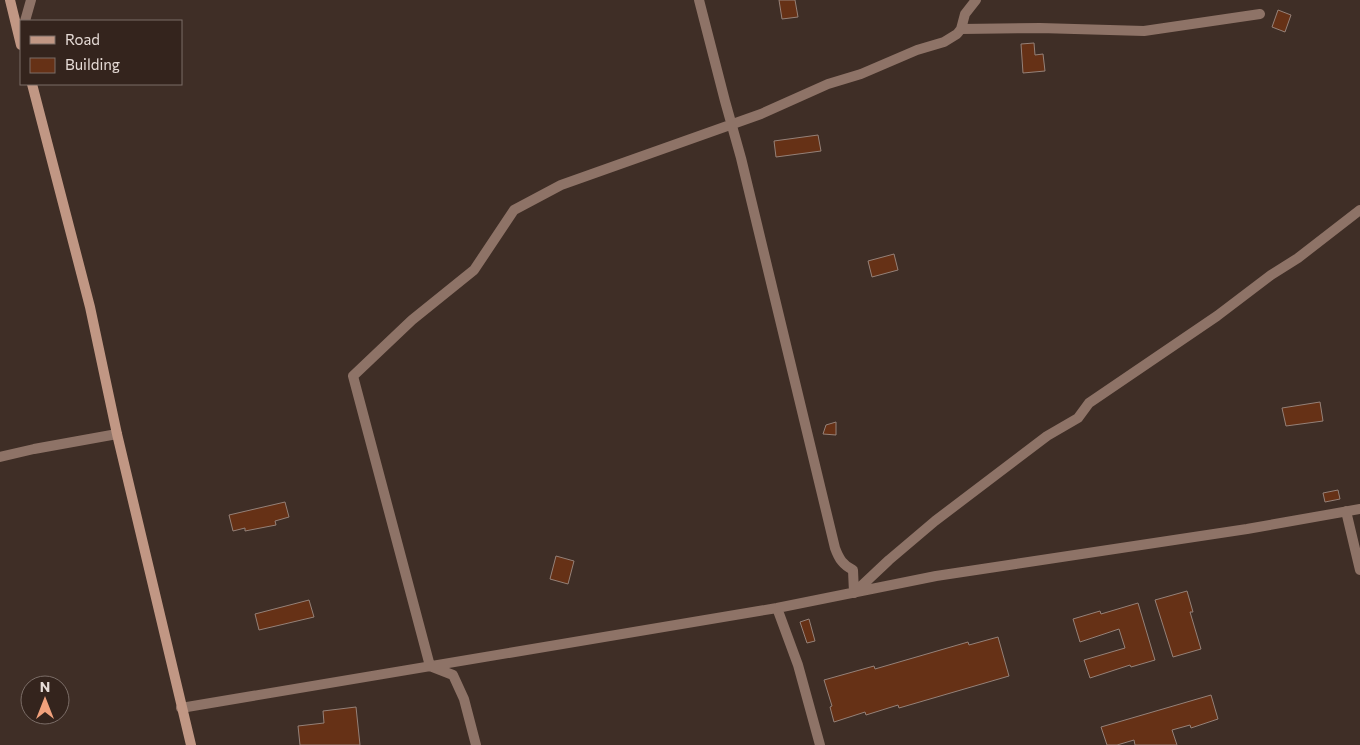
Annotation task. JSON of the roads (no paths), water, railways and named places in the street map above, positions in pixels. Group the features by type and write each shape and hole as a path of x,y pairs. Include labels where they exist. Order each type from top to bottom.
{"main road":[{"path":"10,0 20,35"},
{"path":"32,85 90,307 116,434 191,745"}],"street":[{"path":"25,20 31,0"},
{"path":"700,0 724,101 732,124 792,363 803,419 817,468 835,548 840,560 846,567 853,570 854,593"},
{"path":"430,666 352,376 412,320 474,270 514,210 562,185 761,114 828,84 860,74 917,50 944,42 957,34 961,29 965,14 976,0"},
{"path":"961,29 1040,28 1144,31 1260,14"},
{"path":"854,593 935,521 1047,436 1078,418 1089,403 1217,316 1270,275 1298,258 1360,210"},
{"path":"0,457 116,434"},
{"path":"181,708 777,608 936,576 1247,529 1360,508"},
{"path":"1346,511 1360,570"},
{"path":"777,608 798,665 820,745"},
{"path":"430,666 453,675 464,699 476,745"}]}
